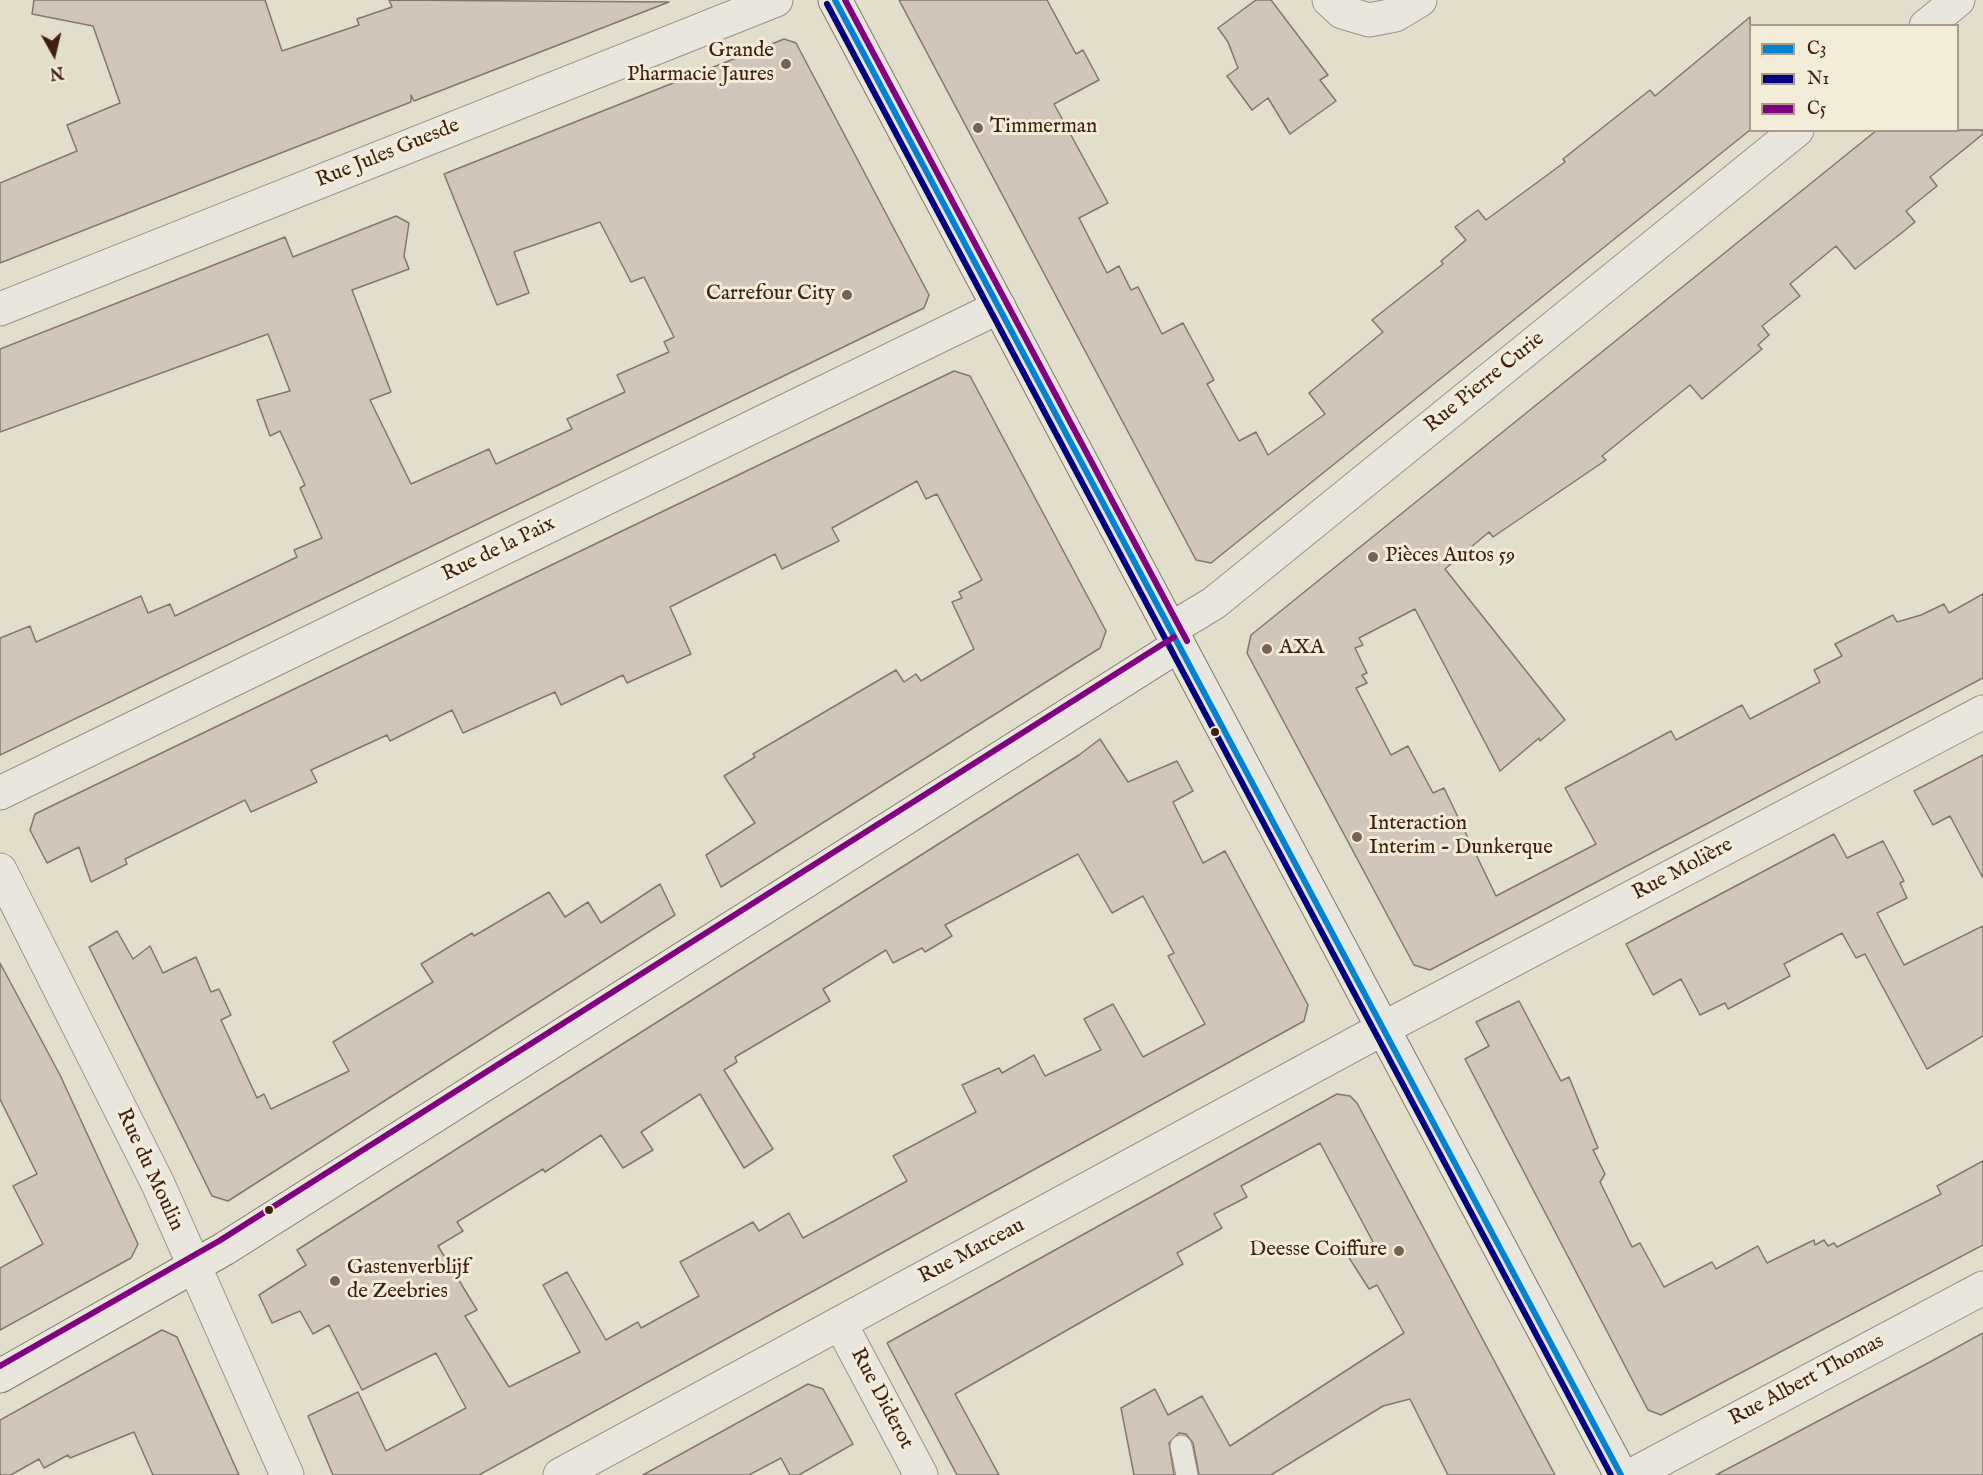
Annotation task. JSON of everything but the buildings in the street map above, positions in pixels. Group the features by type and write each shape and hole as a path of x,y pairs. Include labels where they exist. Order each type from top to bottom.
{"street":[{"name":"Rue Jules Guesde","path":"0,309 776,0"},
{"path":"835,0 1621,1475"},
{"path":"1329,0 1342,12 1369,20 1395,15 1420,0"},
{"path":"1928,24 1958,0"},
{"name":"Rue Pierre Curie","path":"0,1376 194,1266 1175,637 1795,132"},
{"name":"Rue de la Paix","path":"0,793 999,308"},
{"name":"Rue Molière","path":"1384,1028 1983,712"},
{"name":"Rue du Moulin","path":"0,870 98,1062 194,1266 287,1475"},
{"name":"Rue Marceau","path":"560,1475 1384,1028"},
{"name":"Rue Albert Thomas","path":"1632,1475 1983,1288"},
{"name":"Rue Diderot","path":"840,1323 921,1475"}],"lane":[{"path":"1181,1446 1186,1475"}],"transit line":[{"name":"C3","path":"835,0 1621,1475"},
{"name":"C5","path":"845,0 1187,641"},
{"name":"N1","path":"827,4 1611,1475"},
{"name":"C5","path":"0,1366 219,1241 1174,637"}],"place":[{"name":"Grande Pharmacie Jaures","path":"786,64"},
{"name":"Timmerman","path":"978,128"},
{"name":"Carrefour City","path":"847,295"},
{"name":"Pièces Autos 59","path":"1373,557"},
{"name":"AXA","path":"1267,649"},
{"name":"Interaction Interim - Dunkerque","path":"1357,837"},
{"name":"Deesse Coiffure","path":"1399,1251"},
{"name":"Gastenverblijf de Zeebries","path":"335,1281"}]}
